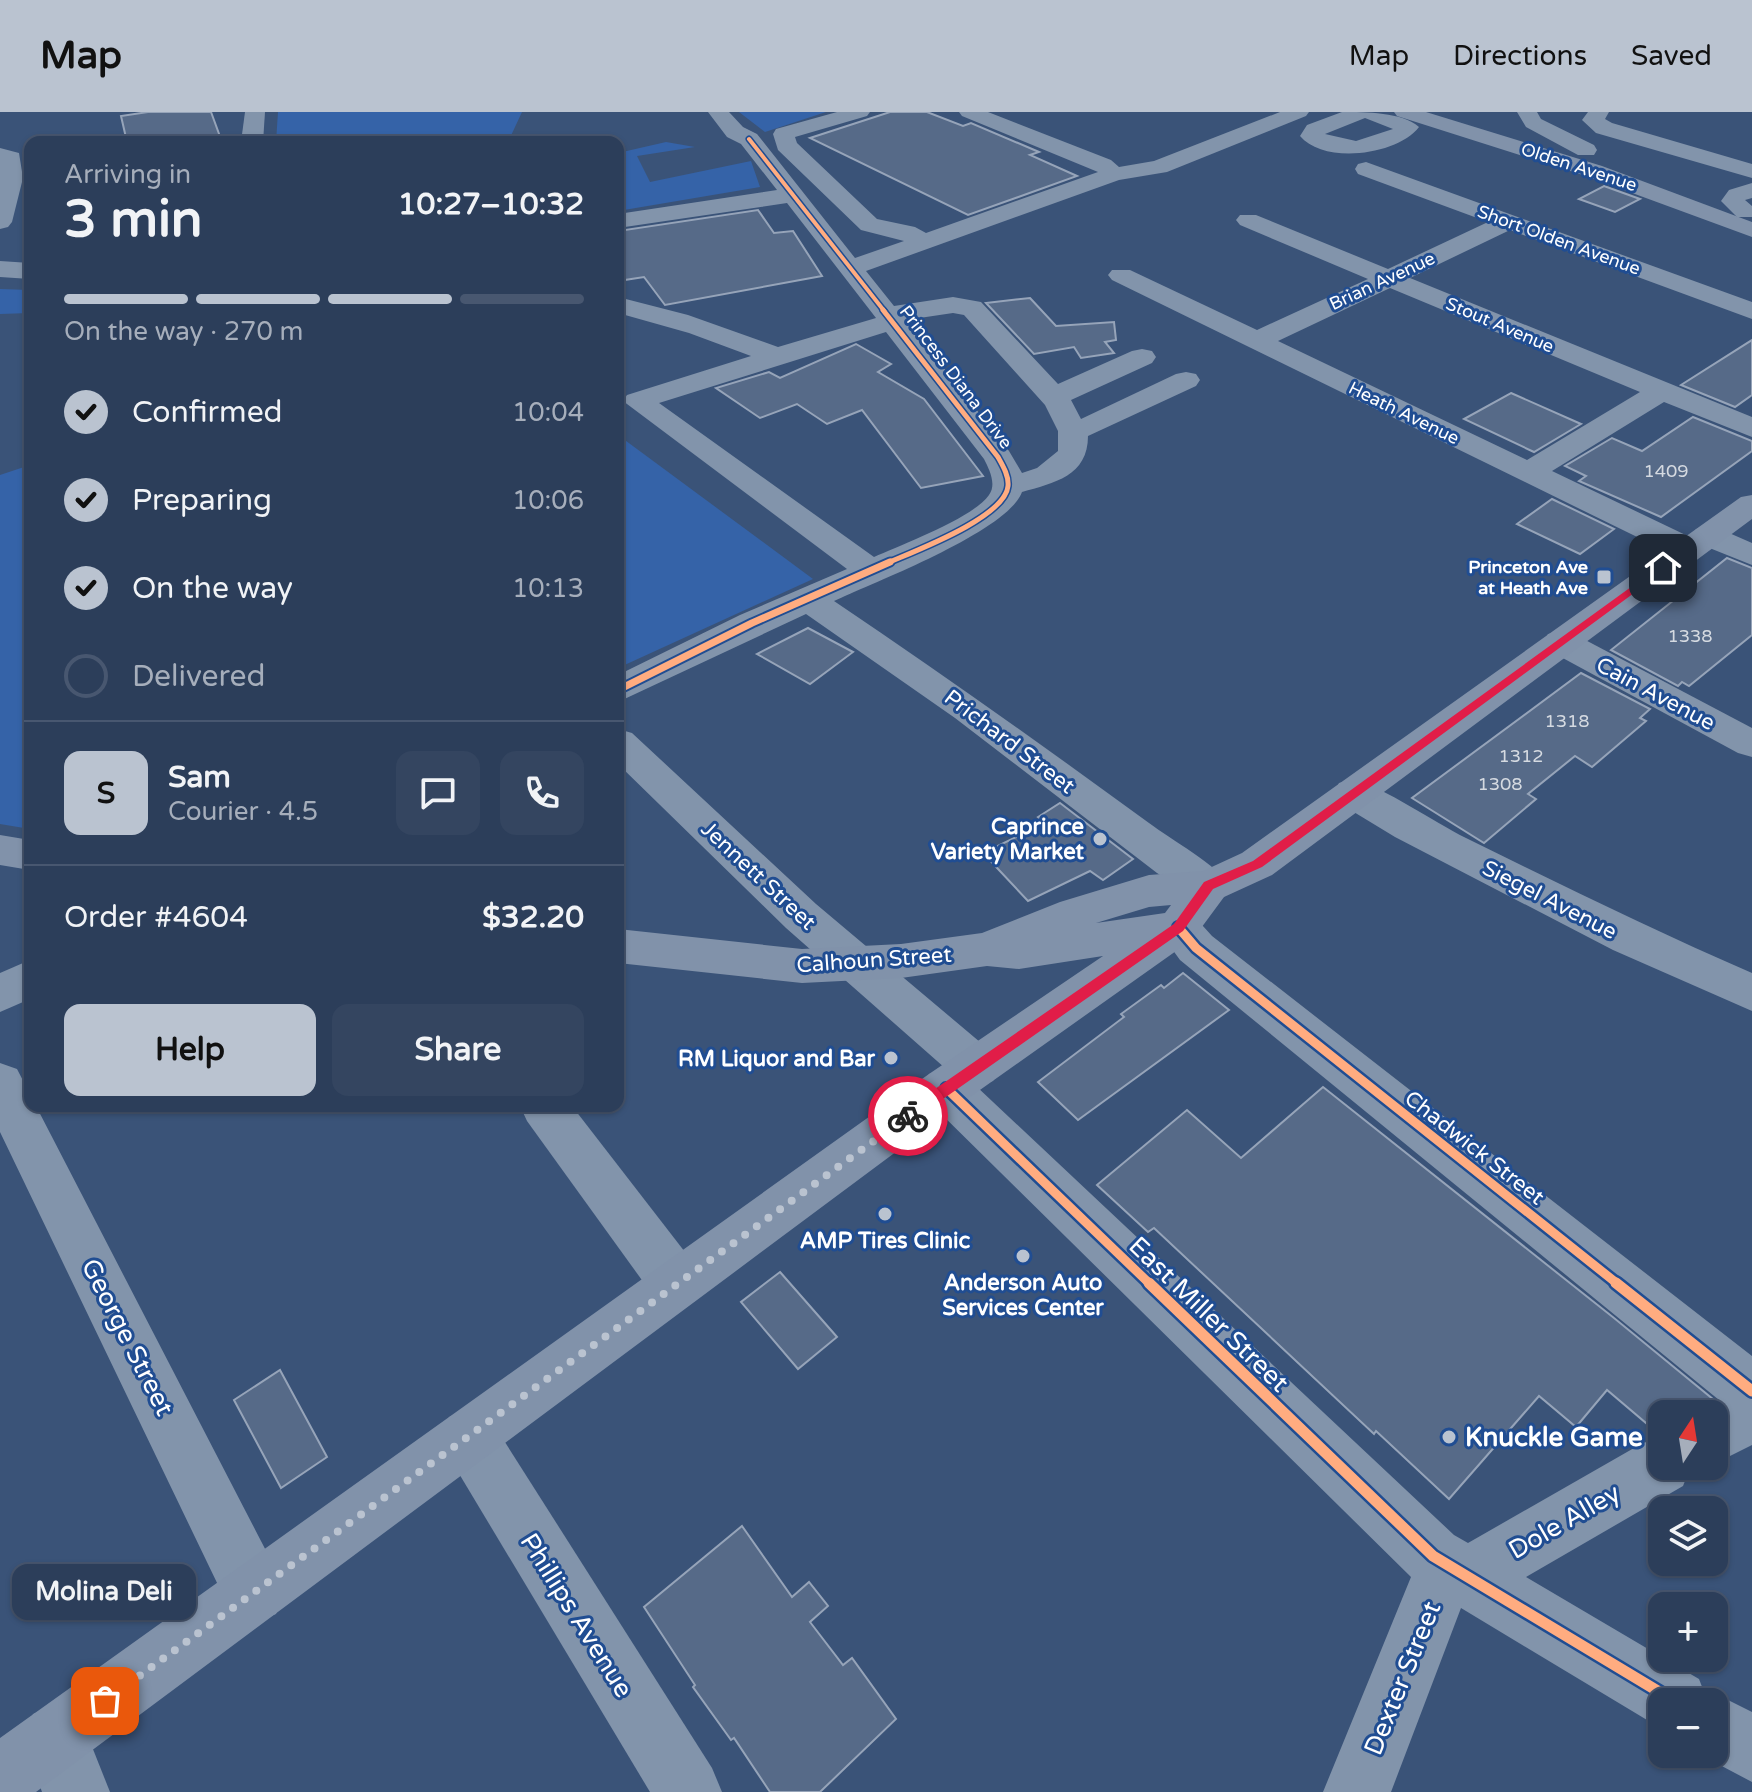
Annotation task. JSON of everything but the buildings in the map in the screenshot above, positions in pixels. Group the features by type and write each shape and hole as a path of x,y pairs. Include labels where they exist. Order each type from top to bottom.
{"main road":[{"name":"Olden Avenue","path":"1404,112 1515,125 1586,150 1668,189"},
{"name":"Olden Avenue","path":"1515,125 1668,189 1750,212"},
{"path":"0,1778 66,1765 254,1592 1194,906 1257,864 1752,504"},
{"path":"0,850 24,854"},
{"name":"Calhoun Street","path":"624,947 802,966 901,961 987,949 1019,952 1194,906"}],"street":[{"path":"253,136 255,112"},
{"name":"Princess Diana Drive","path":"718,112 735,132 749,139 892,318 998,457 1006,472 1008,486"},
{"path":"860,112 784,134 786,145 869,225 906,232 924,242"},
{"path":"969,112 1103,165 1115,174"},
{"path":"851,268 1115,174 1159,167 1299,112"},
{"path":"1361,112 1315,130 1311,136 1358,150 1402,134 1408,127 1368,112"},
{"path":"1599,112 1593,120 1604,128 1636,125 1752,171"},
{"path":"1016,131 1040,121"},
{"path":"0,155 11,158 12,178 19,192 0,222"},
{"name":"Short Olden Avenue","path":"1366,169 1752,311"},
{"path":"624,220 793,195"},
{"name":"Stout Avenue","path":"1248,220 1752,428"},
{"name":"Brian Avenue","path":"1256,341 1508,222"},
{"path":"0,269 24,271"},
{"name":"Heath Avenue","path":"1121,275 1527,473 1698,542 1752,555"},
{"path":"624,687 752,623 858,578 988,513 1003,500 1008,486 1048,475 1073,454 1073,431 1053,397 972,308 953,305 892,318 637,401 858,578"},
{"path":"624,307 714,331 776,356"},
{"path":"1053,397 1142,357"},
{"path":"1073,431 1095,424 1186,380"},
{"path":"1527,473 1661,392"},
{"path":"1724,417 1752,404"},
{"name":"Prichard Street","path":"809,600 932,684 1172,862 1194,906"},
{"name":"Cain Avenue","path":"1561,642 1752,744"},
{"name":"Jennett Street","path":"624,748 855,964 961,1078"},
{"name":"Siegel Avenue","path":"1353,793 1409,827 1615,932 1752,993"},
{"name":"Chadwick Street","path":"1194,906 1196,948 1752,1391"},
{"path":"0,994 24,981"},
{"name":"East Miller Street","path":"961,1078 1433,1556 1653,1688"},
{"name":"George Street","path":"0,1083 254,1592"},
{"path":"548,1112 676,1283"},
{"path":"1728,1427 1752,1413"},
{"name":"Phillips Avenue","path":"469,1437 688,1792"},
{"name":"Dole Alley","path":"1457,1571 1648,1472"},
{"name":"Dexter Street","path":"1365,1788 1457,1571"},
{"path":"1728,1734 1752,1749"}],"shaded area":[{"path":"278,112 522,112 511,136 276,136"},
{"path":"739,112 826,112 765,132"},
{"path":"666,142 695,147 637,156 650,182 751,161 760,187 624,210 624,152"},
{"path":"0,289 24,290 24,313 0,314"},
{"path":"624,439 813,579 624,665"},
{"path":"24,467 24,828 0,824 0,475"}],"cycle path":[{"path":"624,687 752,623 966,527 1003,500 1008,486 1006,472 998,457 749,139"},
{"path":"1178,927 1196,948 1752,1391"},
{"path":"946,1088 1433,1556 1653,1688"}],"way so far":[{"path":"105,1701 908,1116"}],"place":[{"name":"Princeton Ave at Heath Ave","path":"1604,577"},
{"name":"Caprince Variety Market","path":"1100,839"},
{"name":"RM Liquor and Bar","path":"891,1058"},
{"name":"AMP Tires Clinic","path":"885,1214"},
{"name":"Anderson Auto Services Center","path":"1023,1256"},
{"name":"Knuckle Game","path":"1449,1437"},
{"name":"Molina Deli","path":"105,1701"}],"route":[{"path":"908,1116 1178,927 1209,886 1257,864 1663,568"}]}
